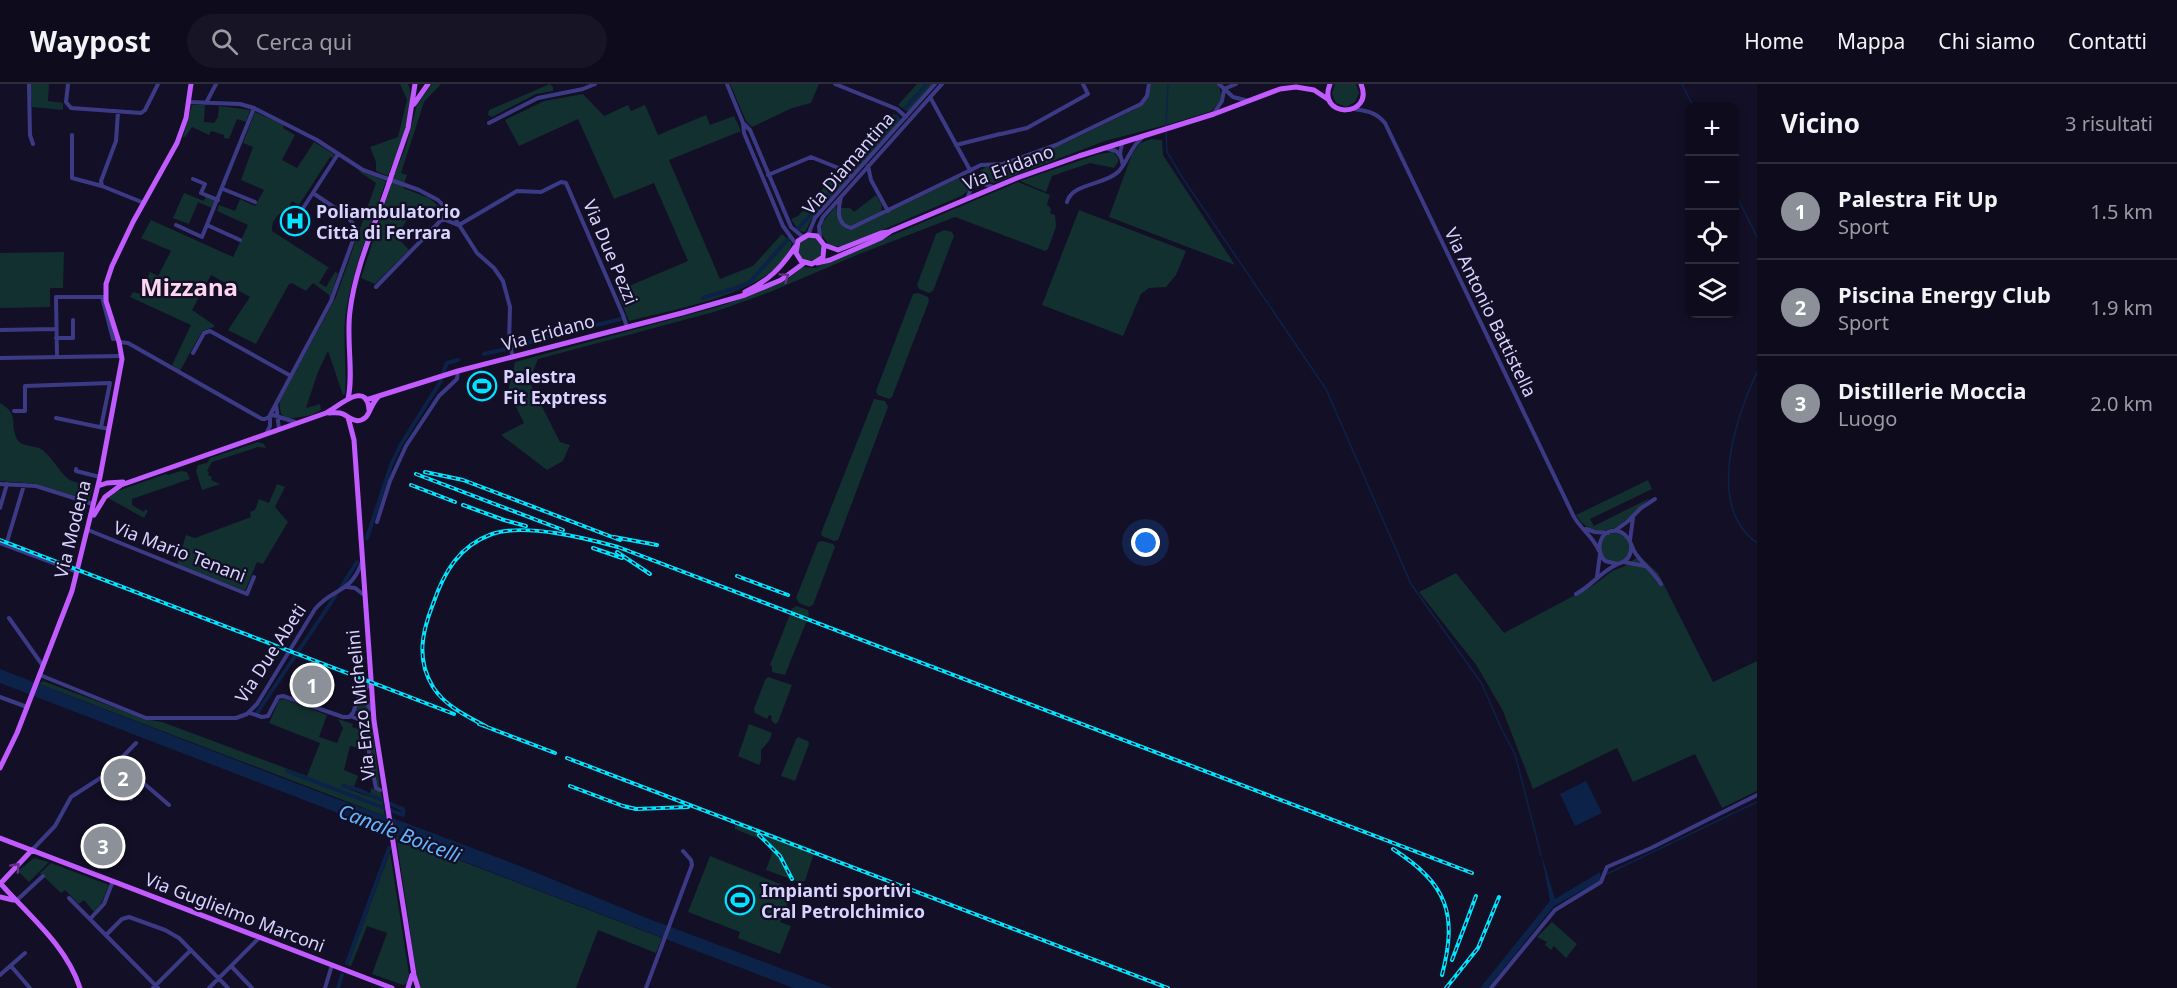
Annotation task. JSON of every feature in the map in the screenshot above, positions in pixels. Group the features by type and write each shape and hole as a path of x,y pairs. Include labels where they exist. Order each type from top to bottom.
{"main road":[{"name":"Via Modena","path":"0,768 28,707 67,608 100,477 122,356 104,297 106,284 144,203 177,143 184,124 191,84"},
{"path":"410,84 413,105"},
{"path":"347,416 344,409 350,375 348,335 352,296 358,272 406,136 415,84"},
{"path":"413,105 428,84"},
{"name":"Via Eridano","path":"824,245 835,250 843,249 995,187 1288,87 1320,90 1330,84"},
{"name":"Via Eridano","path":"1329,100 1330,84"},
{"path":"1314,90 1338,109 1352,109 1362,98 1362,85"},
{"name":"Via Eridano","path":"88,527 105,497 116,488 326,413 354,395 363,398 380,395 512,354 724,300 778,282 804,263 823,263 881,238 891,231"},
{"path":"805,236 820,239 824,245 824,254 817,263"},
{"name":"Via Eridano","path":"724,300 768,279 782,266 805,236"},
{"path":"796,245 797,256 804,263"},
{"path":"350,375 354,388 363,398 369,410"},
{"path":"362,419 367,416 380,395"},
{"name":"Via Eridano","path":"326,413 339,413 354,421 362,419"},
{"name":"Via Enzo Michelini","path":"347,416 354,440 373,711 412,966 418,988"},
{"name":"Via Enzo Michelini","path":"354,440 356,428 362,419"},
{"path":"102,466 103,473 111,482"},
{"name":"Via Eridano","path":"98,486 111,482 129,482"},
{"path":"98,486 106,490 116,488"},
{"name":"Via Guglielmo Marconi","path":"0,838 392,988"},
{"path":"32,850 0,883 62,950 80,988"},
{"path":"0,897 16,902"},
{"name":"Via Enzo Michelini","path":"410,988 412,966"},
{"name":"Via Enzo Michelini","path":"410,988 415,981"}],"street":[{"path":"29,84 30,133 33,144"},
{"path":"68,84 66,102 69,107 118,112 144,112 158,84"},
{"path":"206,103 216,84"},
{"path":"489,123 538,98 583,89 595,84"},
{"path":"726,84 743,123 744,134 783,226 796,245"},
{"path":"835,84 897,109 906,117"},
{"name":"Via Diamantina","path":"805,236 815,218 854,178 935,84"},
{"name":"Via Diamantina","path":"820,239 818,231 821,220 854,178 868,166 942,84"},
{"path":"956,145 1028,128 1088,94 1083,84"},
{"path":"841,197 838,214 844,226 848,228 985,164 1003,164 1069,140 1141,104 1148,94 1149,84"},
{"path":"1219,84 1237,98 1250,101"},
{"path":"1224,89 1236,84"},
{"path":"1224,89 1225,102 1229,108"},
{"path":"1229,108 1230,94"},
{"path":"1214,114 1224,96"},
{"path":"930,97 970,171 981,183 995,187"},
{"name":"Via Antonio Battistella","path":"1362,98 1370,112 1379,116 1387,126 1573,515 1595,541 1599,552 1608,562 1617,564"},
{"path":"189,102 240,104 254,108 298,129 370,173 432,196 450,212 477,253 494,268 503,281 510,308 509,344 512,354"},
{"path":"176,225 202,237 254,108"},
{"path":"1352,109 1370,112"},
{"path":"102,186 101,181 116,141 118,112"},
{"path":"743,123 750,130 789,223 796,233 805,236"},
{"path":"72,135 72,177 77,181 102,186 144,203"},
{"name":"Via Eridano","path":"1123,165 1127,155 1145,136"},
{"path":"1122,143 1127,155"},
{"path":"1120,157 1122,143"},
{"path":"1067,202 1068,197 1078,189 1111,177 1123,165 1116,152 1105,148"},
{"path":"298,216 338,154"},
{"path":"762,177 811,157 841,169 854,178 871,180"},
{"path":"868,166 871,180 888,211"},
{"path":"967,199 972,186 970,171"},
{"path":"193,180 205,184 201,193 218,200"},
{"name":"Via Due Pezzi","path":"460,226 516,191 541,192 563,182 569,188 626,325"},
{"path":"223,189 255,202"},
{"path":"119,340 258,417 266,419 333,296 357,229 347,216 313,193"},
{"path":"376,286 450,212"},
{"path":"442,219 450,220 460,226"},
{"path":"783,226 789,223"},
{"path":"207,225 240,240"},
{"path":"57,357 56,297 104,297"},
{"path":"56,338 73,338 73,320"},
{"path":"0,330 56,329"},
{"path":"193,353 204,333 210,332 291,376"},
{"path":"0,358 122,356"},
{"path":"377,522 390,481 406,446 439,396 457,379 458,371"},
{"path":"14,411 25,411 25,386 110,383 101,427"},
{"path":"108,392 116,393"},
{"path":"276,403 279,430"},
{"path":"270,415 299,423"},
{"path":"266,435 270,415"},
{"path":"56,418 109,429"},
{"path":"270,422 279,430"},
{"path":"76,469 76,471 100,477"},
{"path":"0,484 36,486 94,504"},
{"path":"0,508 8,484"},
{"path":"6,545 24,485"},
{"path":"1596,579 1600,567 1600,540 1656,500"},
{"path":"1576,594 1630,555 1631,526 1634,515"},
{"name":"Via Mario Tenani","path":"88,527 247,594 254,577"},
{"path":"1584,529 1595,532 1623,533 1660,584"},
{"path":"0,543 77,572"},
{"name":"Via Due Abeti","path":"39,678 146,718 236,718 249,712 256,704 315,609 327,597 347,587 362,562"},
{"path":"1623,562 1648,567"},
{"path":"347,587 356,588 364,595"},
{"path":"9,618 44,667"},
{"path":"350,716 370,683"},
{"path":"0,696 28,707"},
{"path":"249,712 262,717 268,716 278,697 283,696 343,717 350,716 363,721 376,788 380,790"},
{"path":"360,697 366,698 373,711"},
{"path":"32,850 55,826 71,797 105,775 136,743"},
{"path":"119,762 168,805"},
{"path":"105,775 131,799"},
{"path":"1491,988 1555,910 1603,880 1607,867 1651,848 1757,795"},
{"path":"646,988 691,868 691,860 682,851"},
{"path":"16,902 43,876"},
{"path":"90,919 104,904 113,881"},
{"path":"69,898 155,987 191,950"},
{"path":"106,935 124,918 133,917 172,934 228,988"},
{"path":"209,988 260,937"},
{"path":"0,975 25,953"},
{"path":"325,988 332,965"},
{"path":"11,966 30,988"},
{"path":"231,966 252,988"}],"green space":[{"path":"30,84 49,84 48,101 63,103 63,110 32,107"},
{"path":"400,84 408,84 410,105 405,130 388,176 376,171 376,162 370,147 398,137 407,100"},
{"path":"432,84 441,84 424,102 401,173 407,175 403,188 429,198 446,212 443,215 410,214 397,237 409,250 375,284 361,278 407,143 417,104"},
{"path":"550,84 553,91 536,94 492,117 488,115 489,110"},
{"path":"730,84 819,84 811,103 792,108 752,127 746,121"},
{"path":"917,84 932,84 908,112 898,105"},
{"path":"1151,84 1217,84 1220,89 1220,101 1212,111 1105,141 994,183 982,182 979,178 981,170 986,167 1002,166 1065,143 1134,110 1148,98"},
{"path":"1335,84 1356,84 1359,93 1355,102 1346,107 1336,103 1332,94"},
{"path":"583,94 604,116 628,105 631,111 645,105 658,135 706,115 710,125 734,116 741,131 669,160 720,279 753,266 782,234 792,243 784,260 768,274 722,296 629,321 619,296 623,294 622,289 688,261 654,183 614,199 578,119 519,146 505,120 544,101"},
{"path":"192,105 205,105 204,122 214,123 218,117 219,106 250,110 246,122 237,119 229,139 211,131 209,135 192,127 183,137"},
{"path":"255,112 284,125 283,128 295,135 282,160 297,168 314,142 334,154 299,205 292,201 286,212 276,217 272,231 331,269 328,268 319,283 326,287 335,272 338,273 330,299 329,295 313,283 306,291 292,283 289,284 256,344 228,330 250,297 211,275 192,310 214,327 202,331 180,371 172,365 191,325 130,297 133,292 140,294 150,272 158,276 171,251 141,238 151,220 233,257 248,225 217,211 219,205 235,211 240,199 255,206 264,190 241,180 253,147 243,143"},
{"path":"894,114 901,119 854,172 848,166"},
{"path":"1152,139 1162,140 1163,155 1235,265 1109,217 1132,154 1140,143"},
{"path":"1113,152 1118,158 1114,168 1090,163 1052,176 1046,192 1020,181 1099,154"},
{"path":"357,170 386,181 362,249 348,301 345,319 345,394 343,395 328,351 306,408 320,404 321,410 312,415 288,419 281,414 279,402 336,297 376,183"},
{"path":"837,173 847,180 811,220 805,232 799,231 791,219 798,216"},
{"path":"961,177 970,184 968,191 961,196 843,247 829,245 821,234 822,223 836,206 841,223 850,230"},
{"path":"1018,182 1050,195 1047,204 1051,209 1050,213 1055,215 1056,227 1048,249 1045,251 955,217 770,292 714,312 538,359 529,381 560,442 570,445 563,461 547,470 501,435 524,423 508,391 515,362 721,306 786,281 802,267 815,268"},
{"path":"184,193 204,201 206,196 215,200 212,208 198,202 189,224 173,218"},
{"path":"876,195 882,205 881,212 850,227 844,223 839,212 841,208 850,208 854,212"},
{"path":"1079,210 1186,251 1176,275 1166,287 1149,288 1141,294 1123,336 1042,305"},
{"path":"944,230 952,232 954,236 933,291 929,293 919,289 917,285 936,234"},
{"path":"812,236 820,240 823,252 815,262 802,260 797,253 800,240"},
{"path":"64,252 63,288 50,288 50,307 0,308 0,253"},
{"path":"918,293 928,297 929,301 892,397 889,399 878,395 876,391 913,294"},
{"path":"874,399 885,401 888,407 838,540 834,541 822,536 821,533"},
{"path":"0,403 12,415 19,442 41,449 70,480 93,486 89,501 37,484 0,481"},
{"path":"258,442 264,444 266,448 258,447 212,462 207,471 208,475 212,477 211,480 220,484 202,490 196,471 198,465 207,463 210,458"},
{"path":"181,471 187,472 190,479 132,499 132,505 144,512 145,509 148,511 144,518 108,498 117,491"},
{"path":"1648,480 1652,489 1590,519 1594,526 1650,498 1618,527 1603,531 1590,529 1576,515"},
{"path":"277,484 285,487 275,507 288,522 263,564 257,562 245,591 177,565 186,535 195,538 251,517 250,512 255,510 259,499 269,503"},
{"path":"1615,533 1626,537 1630,548 1626,559 1615,563 1604,559 1600,548 1604,537"},
{"path":"818,542 833,544 835,547 813,605 809,607 799,603 796,598"},
{"path":"1639,556 1658,573 1713,682 1757,661 1757,791 1722,808 1695,754 1633,782 1617,748 1533,789 1503,711 1477,666 1419,592 1456,573 1504,633 1594,585 1612,571 1623,567"},
{"path":"796,606 808,610 809,615 785,675 772,672 770,665 792,609"},
{"path":"768,677 792,685 778,722 775,724 771,720 772,716 769,715 767,719 755,713 754,709"},
{"path":"43,681 307,776 320,743 269,723 279,700 284,699 327,715 319,737 337,743 343,728 338,719 353,724 352,727 362,730 366,750 350,746 344,770 358,776 354,787 343,784 342,787 370,797 371,788 381,792 385,816 39,684"},
{"path":"362,699 370,711 380,788 367,730 368,715 356,711"},
{"path":"749,724 772,733 769,741 761,750 759,765 738,756"},
{"path":"798,737 808,741 809,744 795,781 781,776"},
{"path":"739,821 815,850 805,881 799,882 766,870 773,850 767,842 735,829 735,823"},
{"path":"396,836 662,938 656,953 598,930 576,988 421,988 417,977"},
{"path":"390,852 409,974 407,984 403,985 372,974 387,933 367,926 351,966 348,965"},
{"name":"Impianti sportivi Cral Petrolchimico","path":"710,856 793,889 780,922 791,926 780,954 738,938 740,932 688,912"},
{"path":"34,858 49,862 29,882 18,871"},
{"path":"51,863 109,885 101,904 94,912 84,900 79,904 65,890 61,893 40,873"},
{"path":"1552,922 1577,944 1566,958 1554,946 1551,950 1545,945 1547,942 1537,937"}],"water":[{"name":"Canale Boicelli","path":"0,669 337,799 520,866 644,917 833,988 793,988 0,683"},
{"path":"1586,781 1602,813 1575,826 1560,794"},
{"path":"1541,853 1555,899 1600,872 1601,880 1554,906 1488,988 1480,988 1550,901"}],"waterway":[{"path":"905,108 927,84"},
{"path":"1166,127 1168,84"},
{"path":"1682,84 1691,102"},
{"path":"852,168 897,117"},
{"path":"1166,131 1167,152 1184,180 1326,389 1411,584 1482,684 1515,754 1541,855"},
{"path":"798,229 843,178"},
{"path":"1739,201 1757,237"},
{"path":"703,298 750,282 789,238"},
{"path":"556,335 621,319"},
{"path":"513,347 551,336"},
{"path":"484,354 507,349"},
{"path":"443,372 447,363 458,360"},
{"path":"1757,372 1734,437 1729,485 1732,507 1741,527 1757,543"},
{"path":"367,538 391,465 400,446 441,381"},
{"path":"340,589 357,562"},
{"path":"257,713 336,595"},
{"name":"Canale Boicelli","path":"287,771 403,815 403,809 359,790 343,786"},
{"path":"1607,874 1757,802"},
{"name":"Canale Boicelli","path":"347,963 389,848"},
{"path":"338,988 342,975"}],"railway":[{"path":"425,472 463,480 620,540"},
{"path":"416,474 563,530"},
{"path":"411,485 455,502"},
{"path":"463,505 526,526"},
{"path":"487,727 451,706 433,687 424,666 422,646 429,614 442,581 454,562 470,545 492,534 506,531 555,533 618,547 1472,873"},
{"path":"614,537 657,545"},
{"path":"0,540 454,714"},
{"path":"593,548 622,558"},
{"path":"617,552 650,574"},
{"path":"737,576 788,595"},
{"path":"479,724 555,753"},
{"path":"567,758 1168,988"},
{"path":"570,786 636,809 688,807"},
{"path":"759,835 780,856 792,879"},
{"path":"1393,849 1426,875 1444,902 1449,934 1442,975"},
{"path":"1452,960 1476,896"},
{"path":"1446,988 1478,948 1499,897"}],"place":[{"name":"Poliambulatorio Città di Ferrara","path":"295,221"},
{"name":"Palestra Fit Exptress","path":"482,386"},
{"name":"Palestra Fit Up","path":"312,685"},
{"name":"Piscina Energy Club","path":"123,778"},
{"name":"Distillerie Moccia","path":"103,846"},
{"name":"Impianti sportivi Cral Petrolchimico","path":"740,900"}],"district":[{"name":"Mizzana","path":"189,286"}]}
